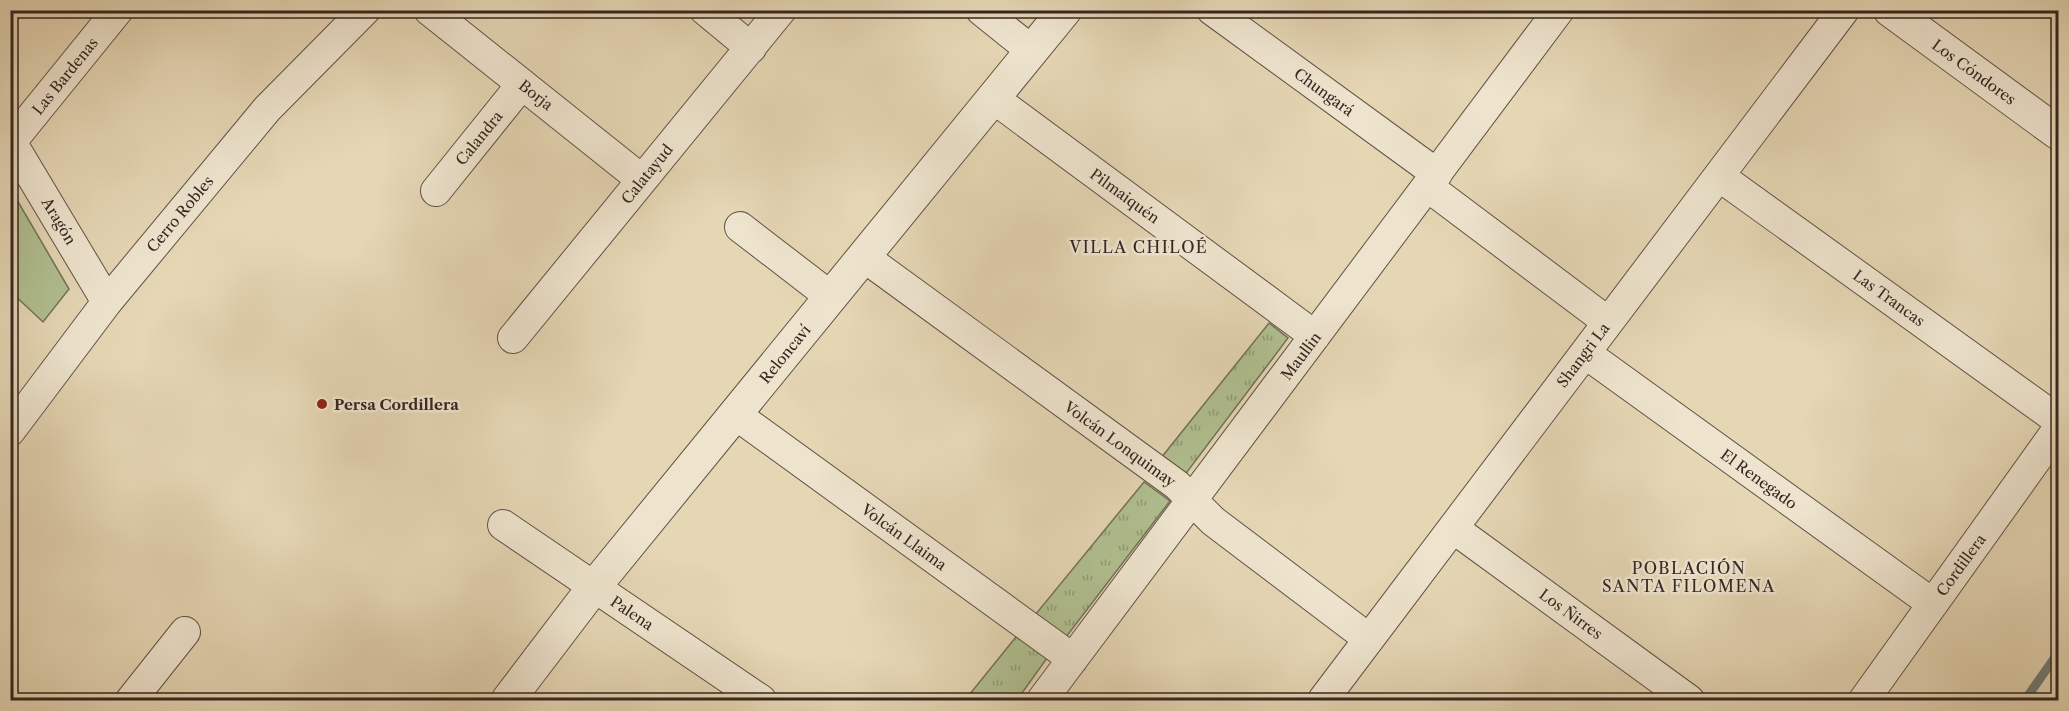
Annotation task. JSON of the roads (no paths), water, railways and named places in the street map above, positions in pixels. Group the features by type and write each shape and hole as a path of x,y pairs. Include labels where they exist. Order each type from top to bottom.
{"street":[{"name":"Las Bardenas","path":"11,141 118,10"},
{"name":"Cerro Robles","path":"10,431 106,302 267,110 364,10"},
{"name":"Borja","path":"429,10 642,180"},
{"path":"705,10 751,48"},
{"name":"Calatayud","path":"513,338 781,10"},
{"path":"981,10 1032,51"},
{"name":"Reloncaví","path":"508,700 594,587 1065,10"},
{"name":"Chungará","path":"1212,10 1432,180 1608,322"},
{"name":"Shangri La","path":"1330,698 1369,639 1844,10"},
{"name":"Los Cóndores","path":"1890,10 2058,133"},
{"name":"Maullin","path":"1042,700 1557,11"},
{"name":"Calandra","path":"436,191 522,84"},
{"name":"Pilmaiquén","path":"993,98 1316,336"},
{"name":"Aragón","path":"11,141 106,302"},
{"name":"Las Trancas","path":"1719,176 2058,420"},
{"path":"740,227 831,297"},
{"name":"Volcán Lonquimay","path":"864,257 1168,478 1213,521 1369,639"},
{"name":"El Renegado","path":"1585,353 1933,604"},
{"name":"Volcán Llaima","path":"735,414 1073,659"},
{"name":"Cordillera","path":"1864,700 2058,429"},
{"name":"Palena","path":"503,525 761,700"},
{"name":"Los Ñirres","path":"1453,528 1689,700"},
{"path":"131,700 185,632"}],"waterway":[{"path":"2025,700 2058,653"}],"place":[{"name":"Persa Cordillera","path":"322,404"}],"district":[{"name":"VILLA CHILOÉ","path":"1139,247"},
{"name":"POBLACIÓN SANTA FILOMENA","path":"1689,577"}]}
